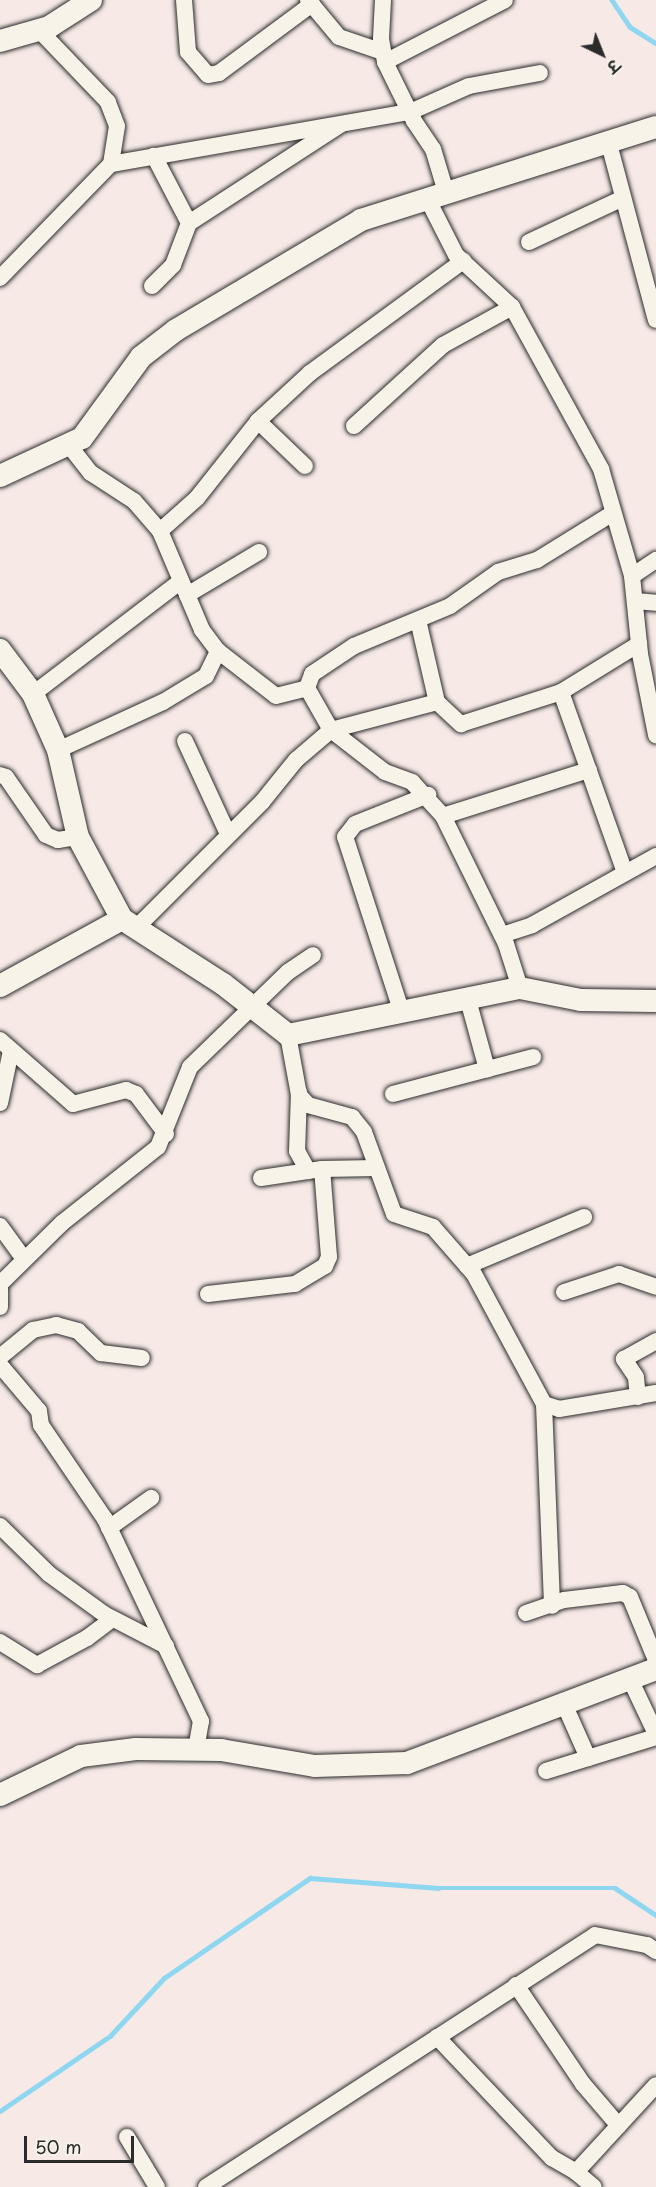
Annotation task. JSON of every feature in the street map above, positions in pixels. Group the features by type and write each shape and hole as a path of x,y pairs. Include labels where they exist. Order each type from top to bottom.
{"street":[{"path":"0,41 39,30 91,0"},
{"path":"184,0 188,52 208,75 219,73 310,2 339,37 384,57 505,0"},
{"path":"384,0 384,57 410,112 434,149 441,230 464,261 512,307 601,469 632,576 639,644 656,732"},
{"path":"39,30 108,102 117,126 111,164"},
{"path":"0,278 111,164 410,112 469,86 540,73"},
{"path":"152,286 173,265 189,223 346,122"},
{"path":"0,476 82,438 141,357 176,330 361,220 608,140 656,127"},
{"path":"608,140 656,320"},
{"path":"154,156 189,223"},
{"path":"529,242 623,198"},
{"path":"160,531 216,479 258,421 310,373 464,261"},
{"path":"354,426 443,345 512,307"},
{"path":"258,421 304,466"},
{"path":"68,444 91,473 134,501 160,531 202,630 218,651 276,696 307,688"},
{"path":"520,988 501,935 443,816 428,795 412,782 384,772 331,730 307,688 312,674 354,646 450,606 498,572 537,560 614,513"},
{"path":"33,694 184,588 259,552"},
{"path":"632,576 656,560"},
{"path":"635,601 656,603"},
{"path":"418,620 437,702 455,721 471,724 561,692 639,644"},
{"path":"0,650 33,694 58,750 78,837 129,924 255,1008 288,1035 299,1092 297,1151 315,1170 329,1257 325,1266 295,1284 208,1294"},
{"path":"58,750 164,702 206,676 218,651"},
{"path":"561,692 624,870"},
{"path":"0,986 129,924 228,834 296,760 331,730 437,702"},
{"path":"185,741 228,834"},
{"path":"443,816 589,770"},
{"path":"0,775 6,777 46,835 57,840 78,837"},
{"path":"402,1013 345,837 355,824 428,795"},
{"path":"501,935 532,925 624,870 656,856"},
{"path":"0,1307 0,1284 23,1258 158,1147 166,1134 190,1067 255,1008 288,972 313,955"},
{"path":"288,1035 402,1013 467,996 520,988 582,1000 656,1001"},
{"path":"467,996 487,1069"},
{"path":"5,1045 73,1104 112,1091 136,1094 166,1134"},
{"path":"0,1103 5,1045"},
{"path":"393,1094 533,1057"},
{"path":"299,1092 308,1105 352,1118 364,1132 394,1214 433,1227 467,1266 504,1325 535,1396 544,1404 559,1409 656,1393"},
{"path":"261,1178 315,1170 376,1168"},
{"path":"467,1266 584,1216"},
{"path":"0,1226 23,1258"},
{"path":"564,1292 619,1274 656,1287"},
{"path":"0,1357 33,1330 56,1325 78,1331 101,1353 142,1358"},
{"path":"638,1397 636,1377 624,1359 656,1341"},
{"path":"0,1365 39,1411 41,1425 109,1528 201,1721 198,1743"},
{"path":"544,1404 552,1606"},
{"path":"109,1528 151,1498"},
{"path":"0,1526 49,1574 112,1619 166,1646"},
{"path":"0,1785 79,1748 198,1743 315,1757 405,1754 656,1660 630,1597 623,1593 526,1612"},
{"path":"0,1642 37,1665 87,1638 112,1619"},
{"path":"0,1796 81,1756 198,1743 315,1766 407,1763 565,1706 656,1669"},
{"path":"546,1771 656,1735 630,1679"},
{"path":"565,1706 588,1758"},
{"path":"206,2187 595,1935 646,1945 656,1951"},
{"path":"516,1985 583,2084 619,2126"},
{"path":"437,2037 552,2158 576,2172 594,2187"},
{"path":"576,2172 656,2085"},
{"path":"128,2137 157,2187"}],"waterway":[{"path":"612,0 630,27 656,43"},
{"path":"0,2111 110,2036 164,1978 310,1878 439,1888 615,1888 656,1915"}]}
